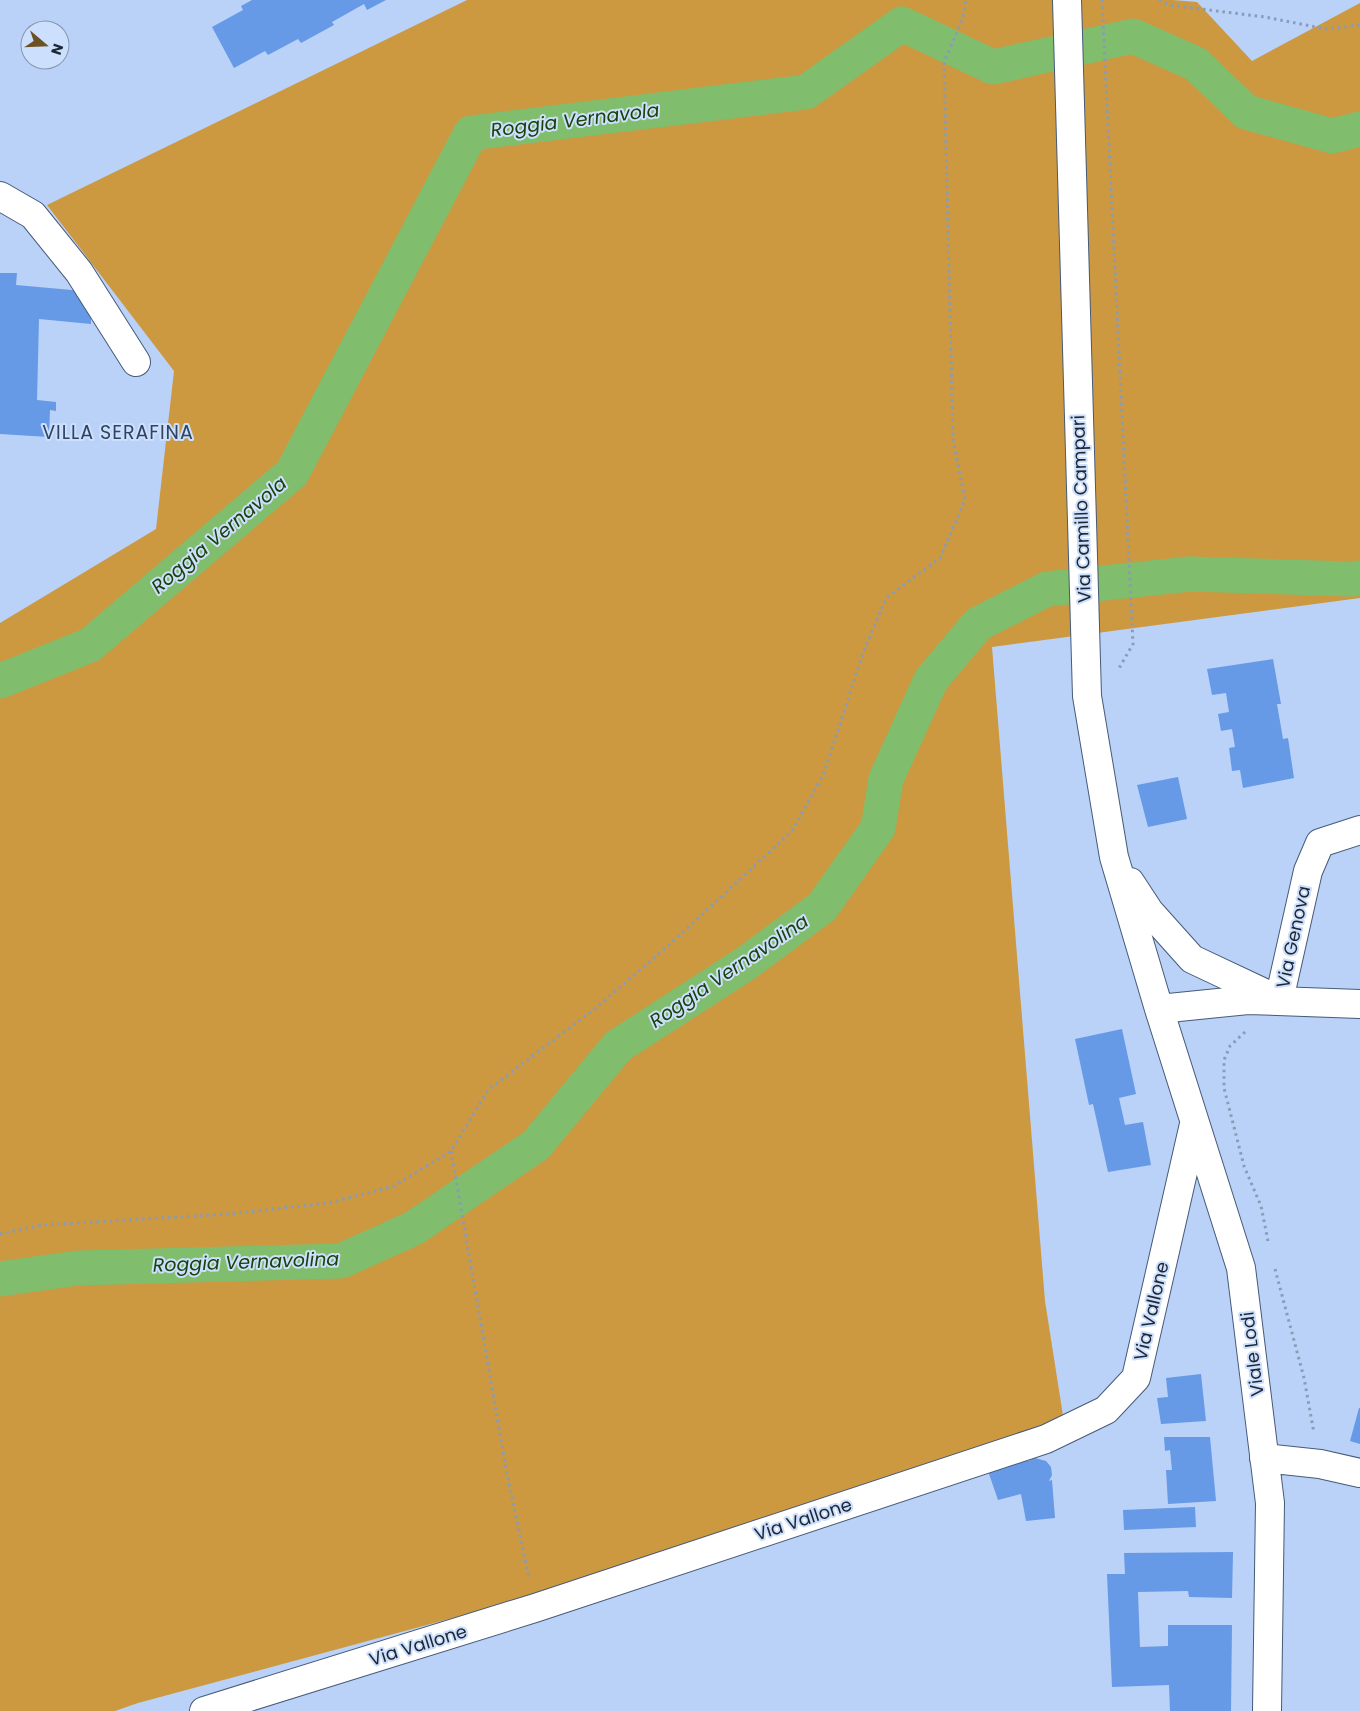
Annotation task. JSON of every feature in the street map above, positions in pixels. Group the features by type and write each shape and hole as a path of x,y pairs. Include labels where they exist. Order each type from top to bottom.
{"street":[{"name":"Via Camillo Campari","path":"1067,0 1087,696 1114,857 1159,1009"},
{"path":"0,196 33,215 79,272 136,362"},
{"name":"Via Genova","path":"1114,857 1149,911 1192,959 1279,1000 1308,871 1320,843 1360,830"},
{"path":"1159,1009 1248,1000 1360,1004"},
{"name":"Viale Lodi","path":"1159,1009 1241,1268 1270,1503 1267,1711"},
{"name":"Via Vallone","path":"204,1711 535,1608 1046,1439 1106,1410 1136,1378 1195,1122"},
{"path":"1264,1458 1320,1464 1360,1473"}],"path":[{"path":"0,1234 42,1225 229,1214 328,1204 394,1186 451,1150 488,1090 598,1006 668,946 792,831 824,773 863,654 886,598 940,558 965,500 954,440 944,62 963,18 966,0"},
{"path":"1102,0 1133,644"},
{"path":"1159,0 1169,5 1265,17 1326,29 1360,25"},
{"path":"451,1150 507,1474 535,1608"},
{"path":"1261,1206 1269,1250"},
{"path":"1274,1268 1304,1378 1320,1464"}],"shaded area":[{"path":"467,0 1173,0 1197,2 1252,61 1360,3 1360,598 992,647 1045,1301 1064,1422 516,1601 138,1703 115,1711 0,1711 0,623 156,529 174,371 47,205"}],"building":[{"path":"252,0 386,0 367,10 364,4 332,22 334,25 301,43 298,39 268,55 265,51 234,68 212,27 243,10 241,6"},
{"path":"0,273 17,273 16,285 83,291 91,309 91,324 39,319 37,400 56,402 56,411 50,410 49,437 0,434"},
{"path":"1273,659 1281,704 1277,704 1283,739 1288,738 1294,778 1243,788 1240,770 1232,771 1229,748 1235,747 1232,729 1221,731 1218,714 1229,712 1226,693 1212,695 1207,669"},
{"path":"1178,777 1187,819 1148,827 1137,785"},
{"path":"1122,1029 1136,1094 1119,1098 1125,1125 1143,1122 1151,1165 1108,1172 1093,1104 1089,1105 1075,1039"},
{"path":"1201,1374 1206,1421 1161,1424 1157,1398 1168,1397 1166,1378"},
{"path":"1360,1408 1360,1444 1350,1441"},
{"path":"1164,1437 1210,1437 1216,1501 1168,1504 1166,1470 1172,1470 1170,1450 1165,1451"},
{"path":"1035,1458 1046,1461 1051,1467 1052,1475 1049,1481 1052,1480 1055,1518 1026,1521 1021,1494 998,1500 988,1471"},
{"path":"1195,1507 1196,1527 1124,1530 1123,1510"},
{"path":"1233,1552 1232,1598 1189,1597 1188,1591 1138,1592 1140,1647 1168,1646 1168,1625 1232,1625 1231,1711 1170,1711 1169,1685 1112,1687 1107,1574 1125,1574 1124,1553"}],"waterway":[{"name":"Roggia Vernavola","path":"0,681 90,645 292,473 471,133 806,92 902,24 993,67 1133,36 1196,64 1246,112 1332,136 1360,129"},
{"name":"Roggia Vernavolina","path":"0,1279 78,1268 341,1261 414,1228 536,1145 618,1046 745,964 822,907 878,828 886,779 931,680 978,624 1047,589 1190,574 1360,578"}],"district":[{"name":"VILLA SERAFINA","path":"118,432"}]}
